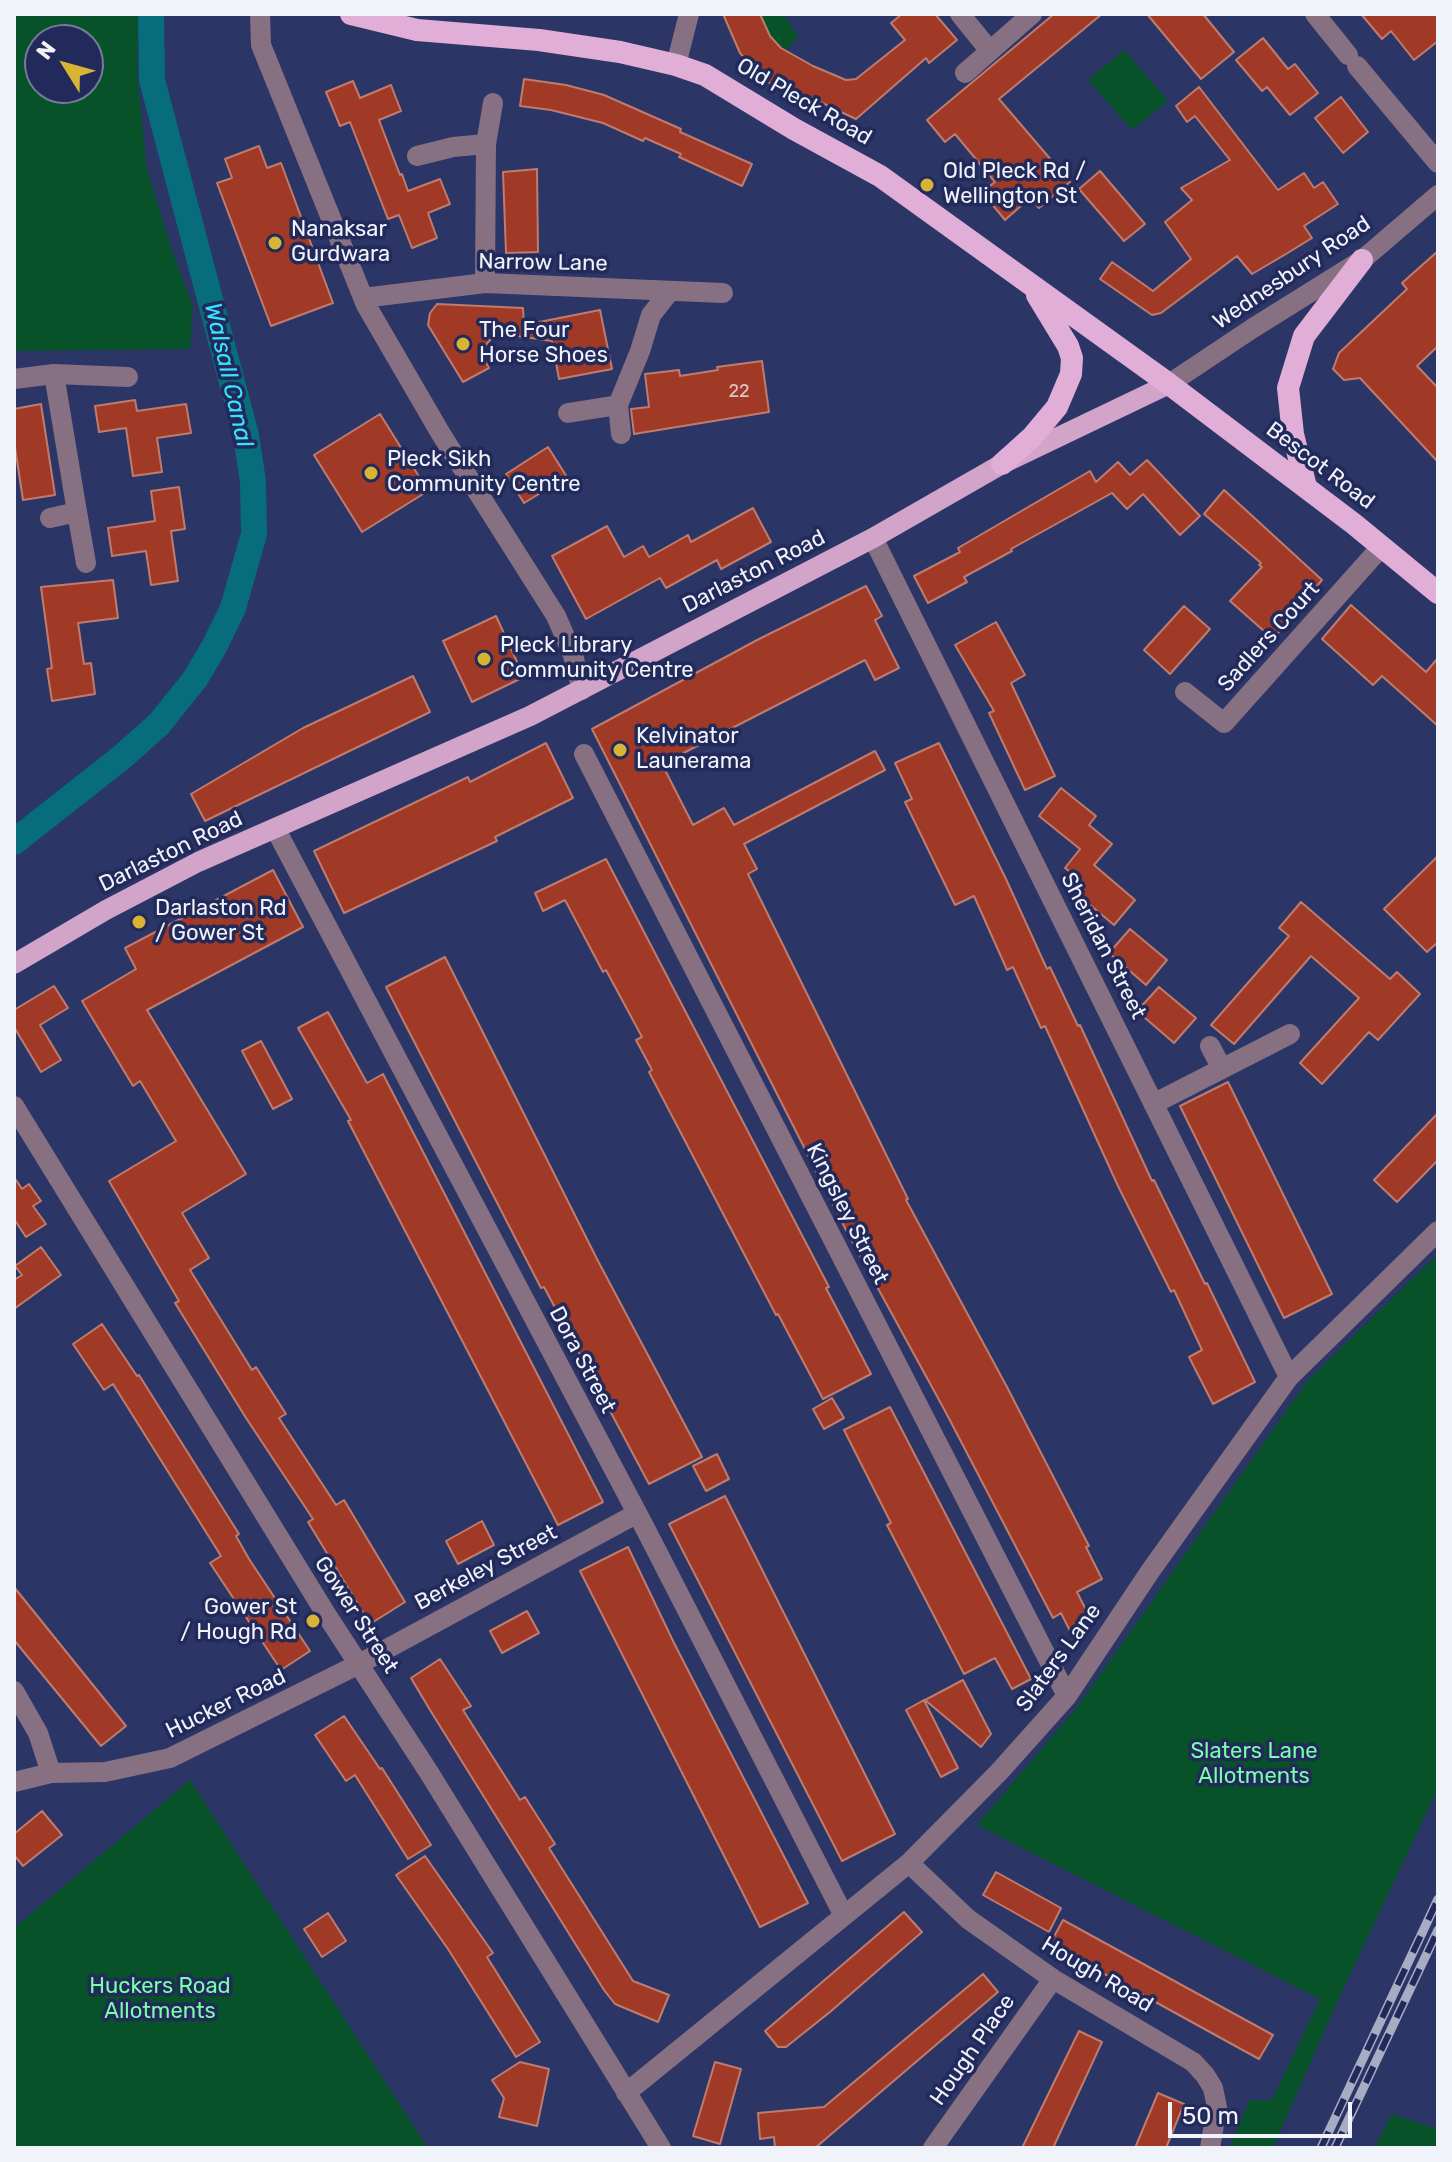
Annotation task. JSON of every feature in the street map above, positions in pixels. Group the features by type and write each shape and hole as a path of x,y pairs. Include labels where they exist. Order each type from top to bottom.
{"highway":[{"name":"Old Pleck Road","path":"351,14 417,30 539,40 620,52 676,65 728,88 794,129 867,168 1169,384"},
{"path":"1306,487 1293,434 1288,388 1304,336 1362,260"},
{"path":"1002,464 1032,437 1057,407 1071,374 1072,358 1068,346 1030,284"},
{"name":"Bescot Road","path":"1169,384 1382,546 1438,593"}],"main road":[{"name":"Darlaston Road","path":"14,964 172,876 582,690 873,538 1002,464 1169,384"}],"street":[{"path":"260,14 261,45 363,298 441,434 556,616 573,655 582,690"},
{"path":"676,65 689,14"},
{"path":"960,14 990,51"},
{"path":"965,73 1032,14"},
{"path":"1315,14 1438,163"},
{"path":"485,283 486,144 493,103"},
{"path":"417,156 453,147 486,144"},
{"name":"Wednesbury Road","path":"1169,384 1362,260 1438,195"},
{"name":"Narrow Lane","path":"363,298 485,283 723,293"},
{"path":"621,434 618,405 651,315 670,291"},
{"path":"14,379 54,374 128,377"},
{"path":"54,374 86,563"},
{"path":"568,413 618,405"},
{"path":"50,518 77,512"},
{"name":"Sheridan Street","path":"873,538 1289,1377"},
{"name":"Sadlers Court","path":"1185,692 1224,723 1382,546"},
{"name":"Kingsley Street","path":"584,754 1067,1696"},
{"name":"Dora Street","path":"275,828 844,1916"},
{"path":"1155,1103 1290,1034"},
{"path":"1210,1046 1222,1069"},
{"name":"Gower Street","path":"14,1106 326,1614 661,2148"},
{"name":"Slaters Lane","path":"626,2093 909,1863 999,1772 1067,1696 1151,1570 1289,1377 1438,1231"},
{"name":"Berkeley Street","path":"359,1664 636,1514"},
{"name":"Hucker Road","path":"14,1782 51,1773 105,1772 170,1758 359,1664"},
{"path":"14,1691 38,1733 51,1773"},
{"name":"Hough Road","path":"909,1863 968,1919 1053,1979 1181,2054 1205,2075 1213,2088 1217,2107 1210,2148"},
{"name":"Hough Place","path":"933,2148 1053,1979"}],"green space":[{"path":"14,14 138,14 137,73 147,170 193,306 190,349 14,351"},
{"path":"783,14 798,36 786,51 770,36 762,20 761,16"},
{"path":"1124,50 1168,101 1132,130 1088,80"},
{"name":"Slaters Lane Allotments","path":"1438,1254 1438,1788 1273,2148 1229,2148 1250,2100 1272,2100 1320,1999 977,1825 1078,1706 1308,1380"},
{"name":"Huckers Road Allotments","path":"190,1780 428,2148 14,2148 14,1928"},
{"path":"1392,2114 1438,2129 1438,2148 1374,2148"}],"building":[{"path":"723,14 760,14 770,36 781,48 846,80 856,79 905,40 891,23 902,14 935,14 957,40 929,63 926,58 856,119 807,96 805,99 781,91 761,77 740,53"},
{"path":"1054,14 1102,14 999,99 1070,182 1039,208 1030,198 1005,220 982,192 995,182 955,134 945,142 927,120"},
{"path":"1147,14 1203,14 1234,52 1201,79"},
{"path":"1361,14 1438,14 1438,41 1414,60 1391,31 1382,39"},
{"path":"1263,38 1288,69 1295,64 1318,93 1290,115 1267,87 1262,91 1236,60"},
{"path":"524,79 604,95 752,164 742,186 645,138 643,141 603,123 520,106"},
{"path":"353,81 360,98 391,85 401,111 379,120 400,175 408,191 440,179 450,204 428,213 437,238 412,248 399,215 388,219 350,122 340,126 326,92"},
{"path":"1199,87 1278,190 1304,173 1314,188 1323,182 1338,204 1304,226 1312,238 1286,254 1252,274 1237,256 1161,313 1152,315 1100,279 1112,262 1153,291 1191,259 1165,222 1192,200 1181,188 1230,160 1195,116 1187,122 1176,106"},
{"path":"1341,97 1368,132 1343,153 1315,118"},
{"name":"Nanaksar Gurdwara","path":"259,146 267,168 281,163 333,303 271,326 217,183 232,178 225,159"},
{"path":"537,169 538,252 506,253 503,172"},
{"path":"1100,171 1145,224 1124,241 1079,189"},
{"path":"1438,251 1438,346 1417,366 1438,388 1438,462 1360,378 1344,380 1333,369 1339,353 1407,289 1402,283"},
{"path":"437,304 523,308 524,325 600,310 612,369 559,379 552,341 496,333 480,352 489,368 463,382 428,325 430,313"},
{"path":"762,361 769,412 634,434 631,409 649,407 645,374 679,370 680,376"},
{"path":"135,400 137,411 186,404 191,433 157,438 162,472 133,476 126,428 99,432 95,406"},
{"path":"41,404 55,495 23,500 14,441 14,409"},
{"name":"Pleck Sikh Community Centre","path":"380,414 428,491 362,532 314,455"},
{"path":"548,447 567,477 524,503 506,474"},
{"path":"1147,460 1200,516 1180,535 1143,494 1127,509 1112,493 964,577 967,582 928,603 914,576 960,552 958,548 1090,471 1096,482 1118,462 1130,475"},
{"path":"179,487 185,529 171,531 178,581 151,585 146,551 112,556 108,528 155,521 151,491"},
{"path":"1224,490 1322,580 1273,639 1230,601 1262,567 1204,514"},
{"path":"753,508 771,542 721,569 717,560 666,588 660,578 586,619 552,556 607,526 624,557 643,546 649,557 688,535 691,542"},
{"path":"113,580 118,618 78,623 84,664 91,663 95,694 52,701 47,669 52,668 41,587"},
{"path":"866,586 882,616 875,620 899,668 875,680 865,660 662,764 693,825 724,808 734,825 875,751 885,770 744,844 757,869 748,874 906,1200 1089,1546 1086,1547 1102,1579 1077,1592 1092,1622 1071,1633 1061,1613 1053,1618 846,1230 592,729 759,639"},
{"path":"1351,605 1426,672 1438,658 1438,726 1382,676 1373,685 1322,639"},
{"path":"1184,606 1210,629 1170,674 1144,650"},
{"name":"Pleck Library Community Centre","path":"496,616 524,677 472,702 443,641"},
{"path":"996,622 1025,675 1011,683 1055,776 1025,790 989,713 994,711 955,645"},
{"path":"413,676 430,712 205,821 191,794 303,728"},
{"path":"546,743 573,798 495,837 497,841 344,913 314,851 468,777 470,782"},
{"path":"939,743 1047,969 1050,967 1080,1025 1152,1181 1207,1283 1255,1382 1213,1404 1189,1357 1202,1350 1174,1290 1171,1292 1118,1186 1045,1026 1041,1028 1013,967 1007,970 974,896 955,905 905,802 912,799 895,763"},
{"path":"1061,788 1096,816 1089,825 1112,844 1094,865 1135,900 1114,925 1077,894 1085,884 1065,868 1080,849 1039,816"},
{"path":"1438,856 1438,942 1427,952 1384,909"},
{"path":"606,859 829,1287 826,1288 871,1374 823,1399 649,1072 652,1070 636,1040 642,1037 606,970 603,972 565,900 543,911 535,893"},
{"path":"273,870 303,927 147,1010 246,1174 182,1213 209,1258 190,1270 252,1370 256,1367 286,1414 279,1418 336,1505 344,1500 405,1602 370,1624 308,1522 313,1519 175,1303 179,1301 109,1181 176,1141 140,1081 133,1086 82,1001 136,969 125,948"},
{"path":"1301,902 1390,979 1397,972 1420,994 1378,1040 1369,1032 1322,1084 1300,1063 1359,998 1311,956 1234,1044 1211,1025 1289,936 1279,928"},
{"path":"1130,929 1167,960 1146,985 1109,953"},
{"path":"445,957 597,1259 702,1457 649,1484 544,1287 541,1288 386,987"},
{"path":"54,986 68,1008 40,1025 61,1060 41,1072 14,1027 14,1010"},
{"path":"1159,987 1196,1018 1174,1043 1137,1011"},
{"path":"328,1012 367,1083 383,1074 603,1502 558,1525 348,1121 351,1120 298,1028"},
{"path":"261,1041 292,1099 273,1109 242,1051"},
{"path":"1228,1082 1332,1294 1284,1318 1180,1106"},
{"path":"1438,1113 1438,1160 1397,1202 1374,1180"},
{"path":"14,1177 22,1189 29,1184 41,1201 33,1206 46,1224 26,1237 14,1219"},
{"path":"41,1247 61,1275 14,1309 14,1280 22,1275 15,1266"},
{"path":"102,1324 139,1375 239,1534 236,1536 249,1559 310,1651 281,1670 210,1563 221,1556 113,1384 104,1390 73,1344"},
{"path":"832,1398 844,1418 824,1429 813,1409"},
{"path":"890,1407 1031,1679 1012,1689 995,1658 964,1674 887,1525 891,1523 844,1430"},
{"path":"717,1454 729,1479 706,1491 693,1466"},
{"path":"725,1496 895,1834 842,1861 669,1524"},
{"path":"482,1521 494,1545 458,1564 446,1541"},
{"path":"628,1547 808,1903 760,1927 580,1571"},
{"path":"14,1587 126,1726 101,1746 14,1640"},
{"path":"527,1611 539,1633 502,1653 490,1631"},
{"path":"440,1659 471,1706 463,1710 520,1800 525,1797 555,1844 549,1848 633,1981 669,1995 658,2022 615,2004 604,1990 430,1710 411,1678"},
{"path":"963,1680 991,1734 981,1747 925,1700"},
{"path":"924,1700 958,1768 941,1777 906,1710"},
{"path":"344,1716 382,1768 431,1845 408,1859 355,1775 346,1781 315,1735"},
{"path":"42,1811 62,1835 23,1866 14,1855 14,1834"},
{"path":"425,1856 493,1953 487,1957 540,2042 516,2057 448,1949 396,1875"},
{"path":"996,1872 1061,1908 1049,1932 983,1895"},
{"path":"904,1912 922,1932 830,2012 786,2047 778,2047 765,2031"},
{"path":"328,1913 346,1941 322,1957 304,1929"},
{"path":"1063,1920 1273,2035 1259,2059 1050,1944"},
{"path":"983,1974 998,1992 815,2148 775,2148 774,2137 760,2139 758,2113 824,2107"},
{"path":"1079,2031 1102,2042 1053,2148 1022,2148"},
{"path":"520,2062 549,2069 537,2126 499,2117 504,2098 492,2080"},
{"path":"715,2062 741,2069 720,2144 693,2136"},
{"path":"1158,2093 1184,2104 1166,2148 1135,2148"}],"waterway":[{"name":"Walsall Canal","path":"14,842 159,724 195,679 233,608 254,534 253,482 246,435 152,80 151,14"}],"railway":[{"path":"1321,2148 1438,1899"},
{"path":"1335,2148 1438,1930"}],"place":[{"name":"Old Pleck Rd / Wellington St","path":"927,185"},
{"name":"Nanaksar Gurdwara","path":"275,243"},
{"name":"The Four Horse Shoes","path":"463,344"},
{"name":"Pleck Sikh Community Centre","path":"371,473"},
{"name":"Pleck Library Community Centre","path":"484,659"},
{"name":"Kelvinator Launerama","path":"620,750"},
{"name":"Darlaston Rd / Gower St","path":"139,922"},
{"name":"Gower St / Hough Rd","path":"313,1621"}]}
